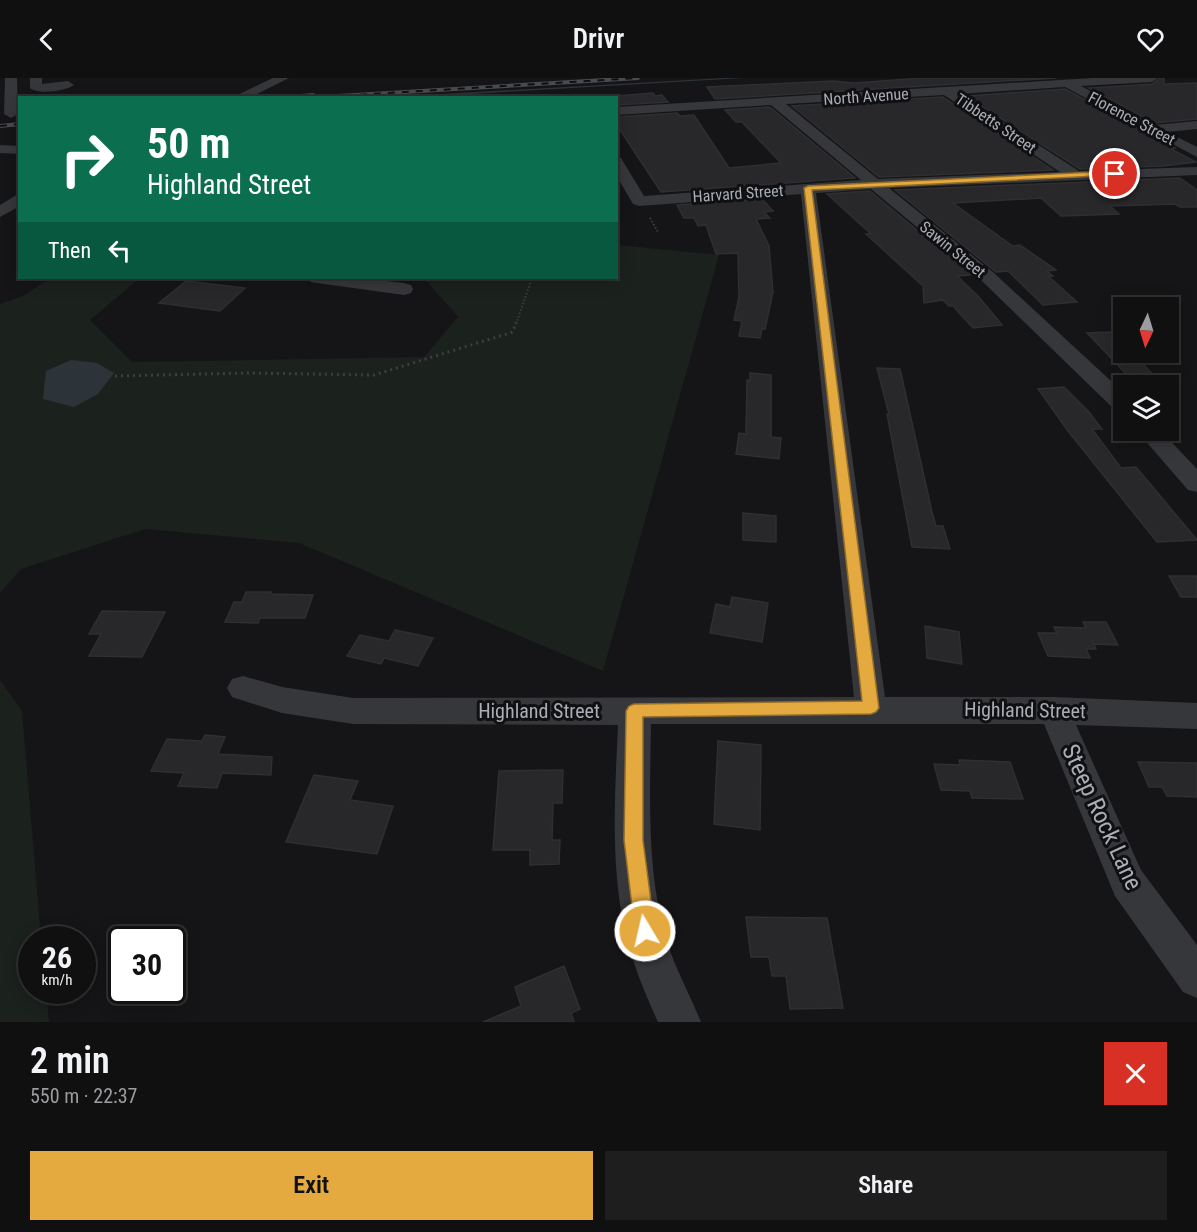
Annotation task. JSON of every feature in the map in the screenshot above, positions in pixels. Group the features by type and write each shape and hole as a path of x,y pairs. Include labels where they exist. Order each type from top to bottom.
{"street":[{"path":"10,78 11,114"},
{"path":"36,78 36,88 68,85"},
{"path":"241,96 283,78"},
{"name":"North Avenue","path":"618,111 1146,78 1156,84"},
{"name":"Florence Street","path":"1066,83 1197,153"},
{"path":"1106,92 1156,84"},
{"name":"Tibbetts Street","path":"947,91 1075,175"},
{"name":"Sawin Street","path":"774,101 988,278 1113,396"},
{"path":"1151,129 1197,125"},
{"path":"0,149 18,150"},
{"name":"Harvard Street","path":"618,164 639,201 873,184 1197,171"},
{"path":"808,188 871,708"},
{"path":"325,279 404,289"},
{"path":"1157,441 1197,484"},
{"name":"Highland Street","path":"243,688 282,700 353,711 871,708 1054,710 1197,716"},
{"name":"Steep Rock Lane","path":"1054,710 1128,883 1197,978"},
{"path":"634,711 633,840 637,885 645,931 659,979 680,1022"}],"path":[{"path":"115,375 247,373 374,375 513,332 532,279"}],"shaded area":[{"path":"618,245 719,255 603,671 299,543 145,529 21,569 0,593 0,304 23,296 49,279 139,279 90,320 132,362 424,357 458,317 425,279 618,279"},
{"path":"71,360 97,363 114,373 98,394 74,407 43,399 46,371"},
{"path":"0,680 22,711 40,926 18,926 18,1004 47,1004 49,1022 0,1022"}],"building":[{"path":"922,78 1056,78 715,99 707,87 833,81 854,83"},
{"path":"1164,78 1164,84 1197,83 1197,119 1154,123 1089,88 1152,84"},
{"path":"1065,89 1175,148 1171,149 1196,162 1163,166 1080,169 966,96"},
{"path":"653,93 655,96 662,95 668,102 618,105 618,96 616,96"},
{"path":"943,97 1053,170 879,177 792,106"},
{"path":"770,107 855,178 661,192 618,127 618,117 677,113 680,116 694,115 729,168 781,163 742,122 736,122 725,110"},
{"path":"1180,178 1197,190 1197,207 1180,207 1175,204 1110,206 1119,214 1061,216 1041,198 953,203 1013,246 1020,245 1056,270 1047,271 1053,276 1048,276 1077,302 1043,305 1008,271 996,272 895,190"},
{"path":"870,191 971,275 957,276 978,296 1002,325 973,328 953,306 949,306 943,300 924,303 923,286 866,234 871,234 827,194"},
{"path":"762,199 773,211 764,212 770,218 756,219 769,246 773,292 765,329 762,329 760,338 739,336 742,321 734,320 739,297 738,253 716,254 706,225 698,226 694,218 684,218 677,205"},
{"path":"186,281 245,288 220,311 159,303"},
{"path":"1087,333 1113,333 1113,360"},
{"path":"1116,363 1142,363 1153,375 1127,375"},
{"path":"877,368 900,369 932,512 936,526 943,526 950,549 912,547 887,414 889,414"},
{"path":"750,373 771,375 771,437 781,438 779,459 736,454 739,433 746,434 747,380 750,381"},
{"path":"1064,387 1102,429 1092,429 1121,468 1136,467 1197,540 1157,542 1068,431 1038,389"},
{"path":"743,513 776,516 776,542 743,540"},
{"path":"1169,576 1197,576 1197,597 1181,597"},
{"path":"246,592 313,595 305,618 260,618 258,623 225,622 234,602 242,602"},
{"path":"732,597 768,603 762,642 710,633 716,604 730,607"},
{"path":"102,611 165,612 142,657 89,656 101,634 89,634"},
{"path":"1083,622 1106,622 1118,645 1094,644 1092,640 1096,649 1086,649 1090,658 1048,656 1038,633 1057,633 1054,627 1086,628"},
{"path":"925,626 959,632 962,664 927,658"},
{"path":"395,630 433,638 418,666 384,658 381,664 347,656 360,635 389,641"},
{"path":"205,735 225,737 218,754 272,757 271,775 222,773 217,788 178,786 184,773 151,771 167,739 202,741"},
{"path":"718,741 761,745 760,830 714,824"},
{"path":"959,760 1010,762 1023,799 972,798 970,791 941,790 934,764 960,765"},
{"path":"1138,762 1197,763 1197,797 1167,796 1162,787 1149,787"},
{"path":"563,770 562,803 553,803 552,840 560,840 559,864 530,865 530,850 493,850 499,771"},
{"path":"314,775 358,781 350,800 393,806 377,854 286,842"},
{"path":"746,917 827,918 843,1008 790,1009 786,976 772,976 769,957 751,957"},
{"path":"564,966 580,1009 571,1013 574,1022 483,1022 521,1006 515,987"}],"waterway":[{"path":"409,96 742,78"}],"railway":[{"path":"337,96 638,78"},
{"path":"301,96 313,95"},
{"path":"0,126 18,124"}],"route":[{"path":"645,931 637,885 633,840 634,711 871,708 808,188 1115,174"}]}
